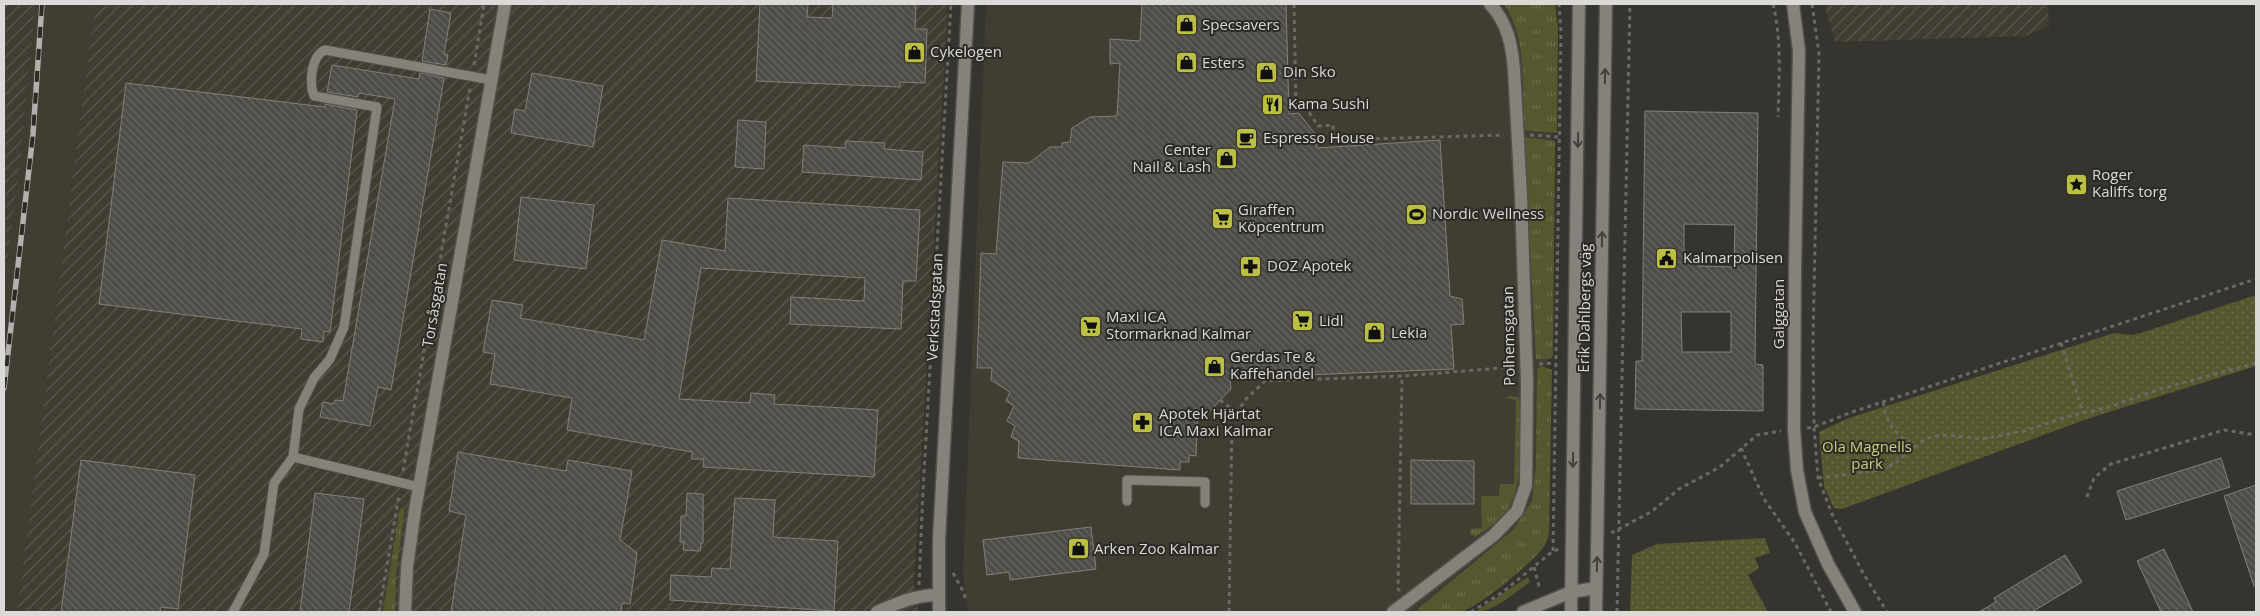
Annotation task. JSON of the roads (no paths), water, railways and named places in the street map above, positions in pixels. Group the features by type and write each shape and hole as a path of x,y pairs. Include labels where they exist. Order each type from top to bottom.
{"street":[{"name":"Torsåsgatan","path":"405,612 407,567 419,488 505,4"},
{"name":"Verkstadsgatan","path":"939,612 939,540 968,4"},
{"name":"Polhemsgatan","path":"1393,612 1494,535 1517,511 1526,484 1526,366 1522,196 1512,51 1505,26 1498,13 1490,4"},
{"name":"Erik Dahlbergs väg","path":"1571,612 1579,4"},
{"name":"Erik Dahlbergs väg","path":"1596,612 1606,4"},
{"name":"Galggatan","path":"1793,4 1799,51 1794,428 1797,470 1805,512 1828,564 1854,612"},
{"path":"1523,612 1571,592 1596,588"},
{"path":"877,612 905,599 920,595 938,595"}],"lane":[{"path":"233,612 264,554 274,483 293,457 299,409 314,378 330,359 344,327 377,107 314,96 312,90 314,60 319,52 324,50 492,80"},
{"path":"293,457 419,488"},
{"path":"1127,501 1127,480 1206,482 1205,503"}],"railway":[{"path":"4,388 33,134 42,4"}],"place":[{"name":"Specsavers","path":"1186,25"},
{"name":"Cykelogen","path":"914,52"},
{"name":"Esters","path":"1186,63"},
{"name":"Din Sko","path":"1267,72"},
{"name":"Kama Sushi","path":"1272,104"},
{"name":"Espresso House","path":"1247,138"},
{"name":"Center Nail & Lash","path":"1227,159"},
{"name":"Roger Kaliffs torg","path":"2076,184"},
{"name":"Nordic Wellness","path":"1416,214"},
{"name":"Giraffen Köpcentrum","path":"1222,219"},
{"name":"Kalmarpolisen","path":"1667,258"},
{"name":"DOZ Apotek","path":"1251,266"},
{"name":"Lidl","path":"1303,321"},
{"name":"Maxi ICA Stormarknad Kalmar","path":"1090,326"},
{"name":"Lekia","path":"1375,333"},
{"name":"Gerdas Te & Kaffehandel","path":"1214,366"},
{"name":"Apotek Hjärtat ICA Maxi Kalmar","path":"1143,423"},
{"name":"Arken Zoo Kalmar","path":"1078,549"}],"park label":[{"name":"Ola Magnells park","path":"1867,456"}]}
